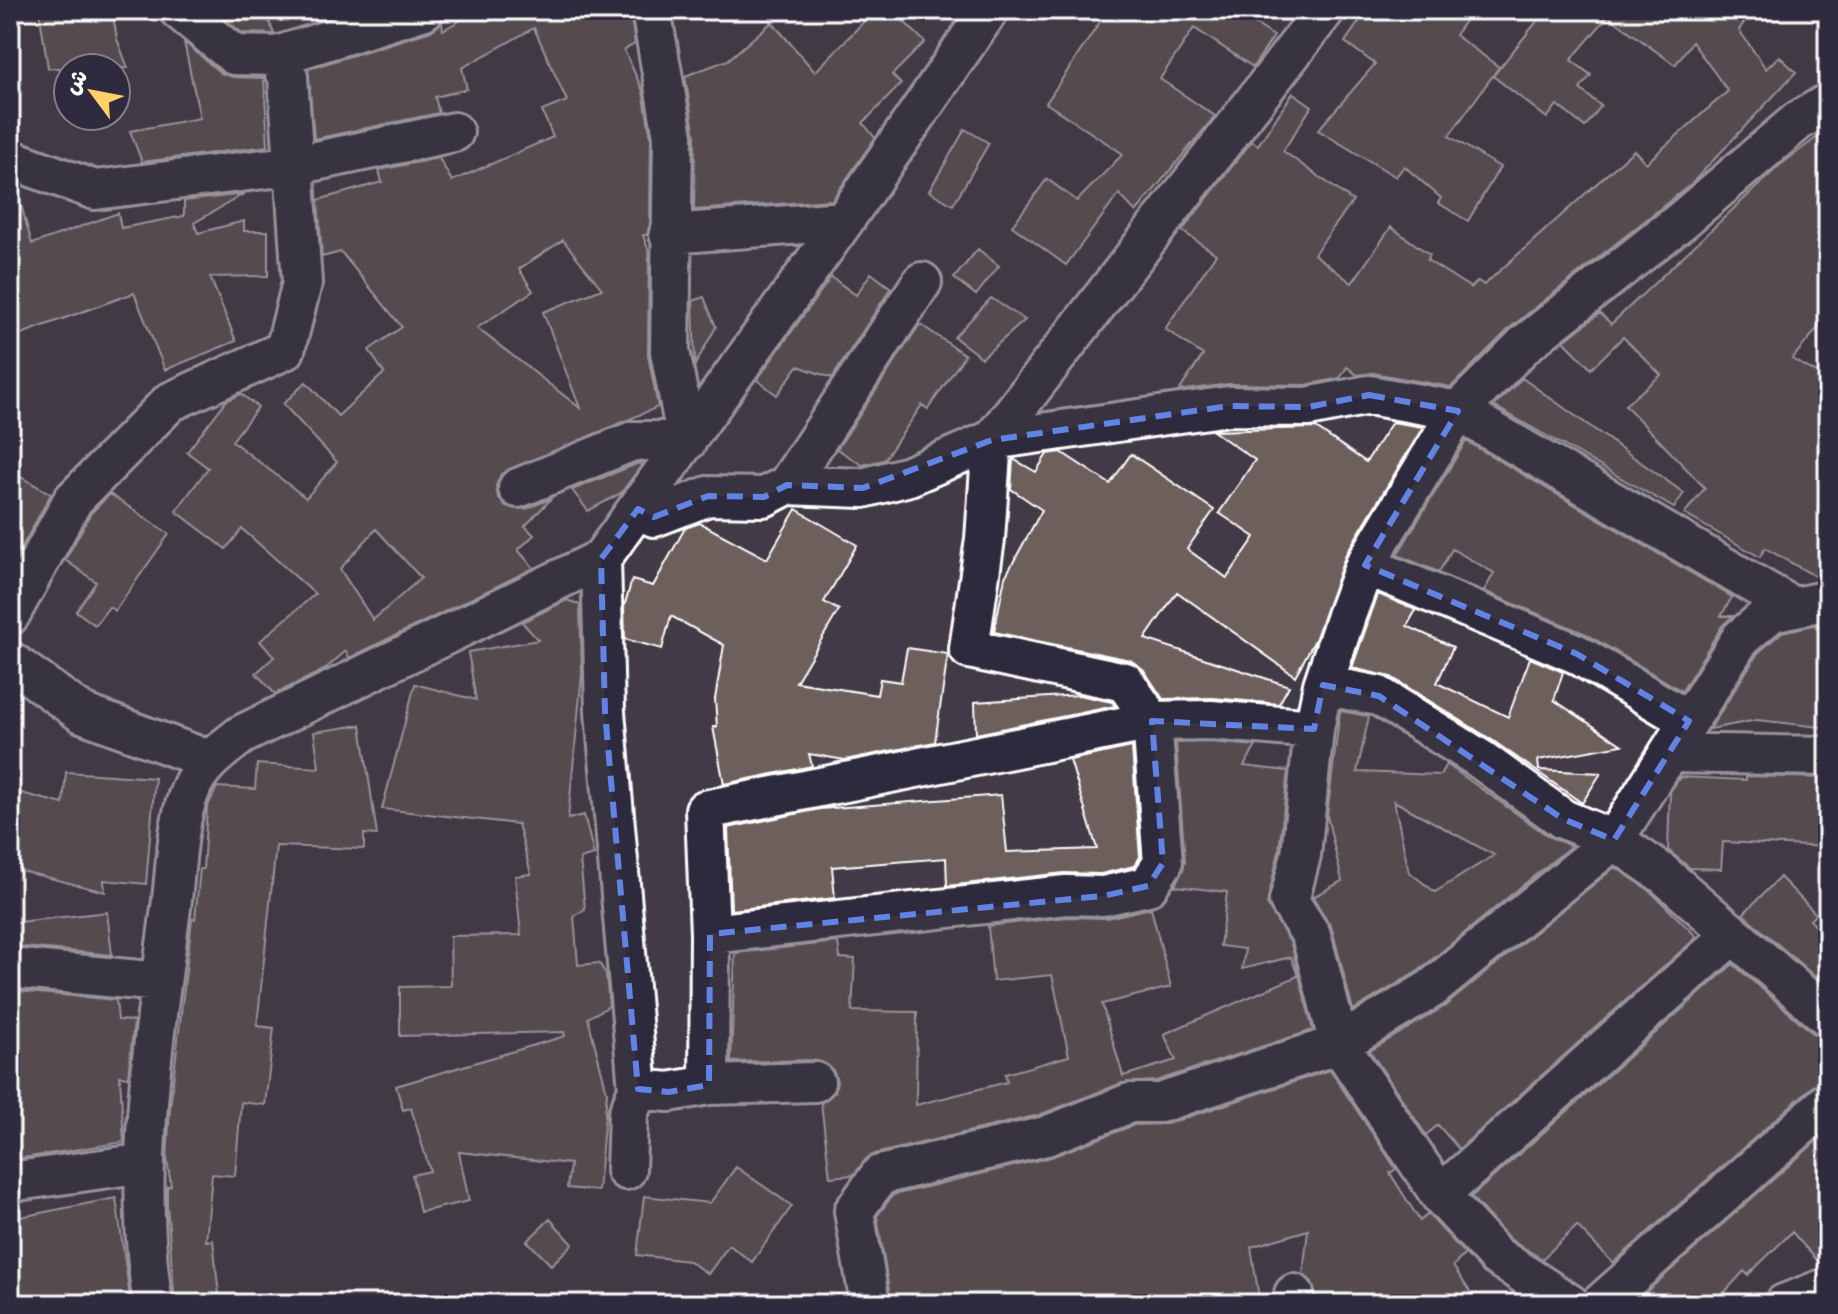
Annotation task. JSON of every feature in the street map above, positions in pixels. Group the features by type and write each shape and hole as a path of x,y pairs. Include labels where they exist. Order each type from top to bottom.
{"street":[{"path":"179,10 234,55 277,56 424,10"},
{"path":"651,10 673,136 669,234 670,351 687,441"},
{"path":"153,1304 143,1228 145,1163 161,982 183,820 191,787 209,760 241,735 601,559 844,221 989,10"},
{"path":"710,934 1066,895 1103,896 1148,886 1163,863 1152,721 1125,682 969,649 985,539 992,440 1325,10"},
{"path":"10,615 73,500 170,402 285,350 302,283 297,165 288,77 277,56"},
{"path":"1570,1304 1496,1256 1440,1195 1339,1044 1311,935 1289,901 1301,855 1314,729 1323,685 1365,565 1458,411 1525,344 1681,221 1798,121 1828,103"},
{"path":"10,159 95,190 297,165 454,132"},
{"path":"669,234 844,221"},
{"path":"638,509 654,517 708,496 764,497 787,485 922,282"},
{"path":"787,485 863,488 909,476 992,440 1229,406 1308,407 1369,395 1458,411 1810,603"},
{"path":"518,488 633,441 687,441"},
{"path":"601,559 605,712 638,1089 628,1114 626,1170"},
{"path":"1365,565 1577,654 1689,721"},
{"path":"870,1304 854,1211 880,1175 1046,1136 1130,1103 1160,1103 1339,1044 1431,989 1614,840 1741,638 1772,612 1810,603"},
{"path":"10,661 82,713 209,760"},
{"path":"1323,685 1379,696 1480,759 1563,819 1614,840 1662,873 1828,1017"},
{"path":"709,1085 710,934 705,810 1152,721 1211,720 1314,729"},
{"path":"1669,753 1828,756"},
{"path":"1440,1195 1732,935"},
{"path":"10,968 161,982"},
{"path":"638,1089 669,1092 709,1085 815,1082"},
{"path":"1600,1304 1828,1102"},
{"path":"10,1182 145,1163"}],"highlighted area":[{"path":"1369,395 1458,411 1365,565 1577,654 1689,721 1614,840 1563,819 1379,696 1323,685 1314,729 1152,721 1163,863 1148,886 1103,896 710,934 709,1085 669,1092 638,1089 605,712 601,559 638,509 654,517 708,496 764,497 787,485 863,488 992,440 1229,406 1308,407"}],"building":[{"path":"39,10 112,10 122,52 52,52 52,68 48,68"},
{"path":"214,10 265,10 274,34 242,33"},
{"path":"479,10 630,10 635,44 624,50 643,91 651,138 650,224 647,235 643,235 649,252 648,355 658,407 501,474 496,486 498,497 505,506 526,509 552,498 525,526 534,535 518,550 534,568 349,658 346,651 324,670 275,694 256,673 274,657 260,641 315,594 242,529 226,549 176,511 208,468 187,452 226,401 241,394 258,407 232,441 306,498 337,462 283,404 306,382 338,416 384,373 369,350 402,327 341,252 322,257 318,200 382,182 379,170 439,158 452,181 553,137 542,111 567,101 534,28 462,68 467,89 435,97 439,113 314,139 308,69 431,31 442,22 443,30","holes":["563,240 602,289 543,312 580,408 477,328 533,291 519,269","376,529 421,578 373,620 340,569"]},
{"path":"875,10 892,10 925,42 892,75 901,84 863,123 875,138 832,200 694,210 695,136 685,76 728,60 772,22 815,72"},
{"path":"1108,10 1233,10 1274,36 1253,67 1194,28 1160,79 1215,116 1136,212 1119,194 1066,265 1012,226 1047,179 1077,201 1123,154 1046,103"},
{"path":"1367,10 1473,10 1455,35 1499,67 1449,136 1500,167 1468,221 1438,203 1441,198 1404,166 1396,177 1318,130 1375,64 1345,42"},
{"path":"1546,10 1752,10 1739,30 1766,69 1779,56 1796,72 1691,184 1511,327 1451,387 1373,373 1357,375 1347,367 1340,378 1306,385 1229,384 1179,391 1203,355 1165,329 1216,254 1182,231 1252,141 1258,145 1293,93 1312,106 1283,151 1353,201 1314,254 1352,283 1391,227 1430,255 1427,260 1471,288 1478,281 1484,285 1634,150 1646,163 1728,91 1692,42 1675,65 1608,16 1571,60 1591,75 1580,89 1601,106 1585,127 1557,105 1547,118 1493,76"},
{"path":"184,42 221,73 233,77 264,78 268,146 142,162 132,131 200,118"},
{"path":"965,129 989,143 953,205 929,191"},
{"path":"1828,129 1828,316 1792,359 1828,379 1828,579 1820,579 1765,548 1760,557 1684,514 1705,488 1625,405 1661,375 1623,337 1591,369 1564,341 1600,313 1611,324 1779,166"},
{"path":"18,194 32,244 118,213 121,228 184,216 184,201 244,194 194,223 198,233 244,221 244,231 268,231 268,276 210,277 236,341 165,370 134,293 10,338 10,195"},
{"path":"978,249 999,266 976,295 954,278"},
{"path":"871,273 891,288 832,378 798,366 777,395 757,380 831,277 856,295"},
{"path":"704,297 716,327 695,365 693,301"},
{"path":"991,298 1025,320 982,358 954,337"},
{"path":"920,324 965,355 928,409 922,405 884,460 862,465 837,449"},
{"path":"1522,378 1684,493 1674,508 1494,406"},
{"path":"1392,422 1423,427 1346,554 1315,640 1295,676 1177,592 1145,639 1289,686 1279,704 1213,698 1163,699 1143,669 1130,660 994,632 1005,577 1042,510 1011,489 1013,459 1036,472 1047,454 1061,452 1110,484 1131,454 1214,510 1187,549 1227,578 1255,537 1219,513 1255,460 1213,431 1316,428 1366,462"},
{"path":"1466,441 1732,597 1721,616 1733,616 1722,626 1682,691 1586,634 1484,591 1494,573 1452,549 1439,572 1397,555"},
{"path":"639,463 641,466 621,493 588,511 572,490"},
{"path":"10,471 51,494 10,569"},
{"path":"110,494 169,534 115,611 109,607 95,625 76,611 96,582 65,560 91,513"},
{"path":"796,509 857,545 824,602 839,610 796,682 877,695 880,679 901,682 907,648 948,654 935,742 845,760 809,754 812,766 724,784 713,727 717,727 715,699 724,645 671,616 662,649 625,639 624,607 632,580 653,586 685,528 700,523 767,559"},
{"path":"1378,594 1416,610 1407,626 1453,647 1437,683 1508,717 1530,658 1563,672 1554,700 1622,745 1538,760 1539,770 1601,773 1582,803 1492,740 1391,677 1352,668"},
{"path":"567,600 580,605 582,674 568,819 584,815 594,855 580,859 585,909 574,916 578,965 599,963 606,974 609,1006 588,1018 607,1092 598,1191 567,1188 570,1164 459,1152 469,1201 420,1212 412,1175 430,1171 411,1108 403,1110 396,1086 565,1036 564,1032 400,1036 400,987 451,986 450,936 521,935 515,876 531,874 518,824 382,809 415,684 476,700 468,652 538,640 522,622"},
{"path":"1828,622 1828,728 1757,720 1710,729 1758,653 1782,632"},
{"path":"1079,695 1112,702 1115,706 976,734 975,702"},
{"path":"1340,711 1369,716 1357,772 1440,775 1446,764 1550,837 1571,846 1418,971 1353,1010 1332,929 1313,897 1342,881 1327,816","holes":["1394,801 1494,855 1435,892 1409,872"]},
{"path":"361,725 377,835 364,834 364,849 276,846 257,1026 274,1028 265,1105 241,1102 235,1176 212,1174 206,1241 213,1240 220,1304 175,1304 167,1205 167,1187 171,1186 167,1159 170,1108 192,919 195,919 200,869 203,869 207,808 217,787 255,789 257,764 319,768 314,732"},
{"path":"1176,743 1256,746 1244,766 1288,771 1279,851 1267,904 1291,944 1313,1030 1156,1081 1122,1083 1039,1115 875,1154 853,1175 830,1177 821,1103 835,1092 837,1081 833,1070 814,1060 731,1062 735,953 838,942 840,958 855,959 852,1011 917,1012 916,1105 1007,1082 1005,1074 1069,1056 1052,975 993,981 988,926 1067,917 1107,918 1151,908 1171,987 1102,1004 1123,1076 1176,1060 1164,1034 1298,976 1291,957 1242,969 1245,949 1220,946 1227,892 1175,886 1185,861"},
{"path":"1132,747 1140,857 1134,866 1101,874 1064,873 947,886 946,858 832,867 835,898 731,910 728,828 820,809 1001,795 1007,852 1097,849 1070,760"},
{"path":"66,772 155,778 146,884 104,880 105,892 10,868 10,790 63,804"},
{"path":"1746,776 1828,778 1828,847 1723,842 1721,869 1690,868 1668,850 1670,792 1680,777 1746,780"},
{"path":"1615,867 1649,890 1697,937 1459,1149 1438,1125 1426,1135 1370,1051 1445,1006"},
{"path":"1780,877 1816,914 1810,920 1828,939 1828,988 1743,914"},
{"path":"107,912 112,955 13,946 10,923"},
{"path":"1733,964 1814,1034 1828,1038 1828,1081 1813,1086 1613,1263 1577,1226 1542,1259 1510,1239 1471,1197"},
{"path":"17,991 116,1000 118,1020 134,1021 128,1077 120,1076 124,1142 10,1160 10,1006 19,1006"},
{"path":"1330,1070 1396,1169 1390,1173 1420,1221 1428,1214 1465,1254 1453,1266 1478,1304 1317,1304 1312,1282 1303,1274 1308,1230 1251,1247 1260,1304 1115,1304 1114,1296 1048,1296 1049,1304 891,1304 877,1216 893,1195 1051,1157 1134,1125 1167,1124"},
{"path":"1828,1131 1828,1266 1822,1266 1792,1232 1748,1275 1744,1271 1714,1304 1657,1304 1645,1293"},
{"path":"736,1167 792,1206 752,1262 729,1245 708,1274 689,1261 637,1255 644,1196 710,1203"},
{"path":"116,1198 131,1304 10,1304 10,1219"},
{"path":"550,1219 573,1244 551,1265 527,1241"}]}
